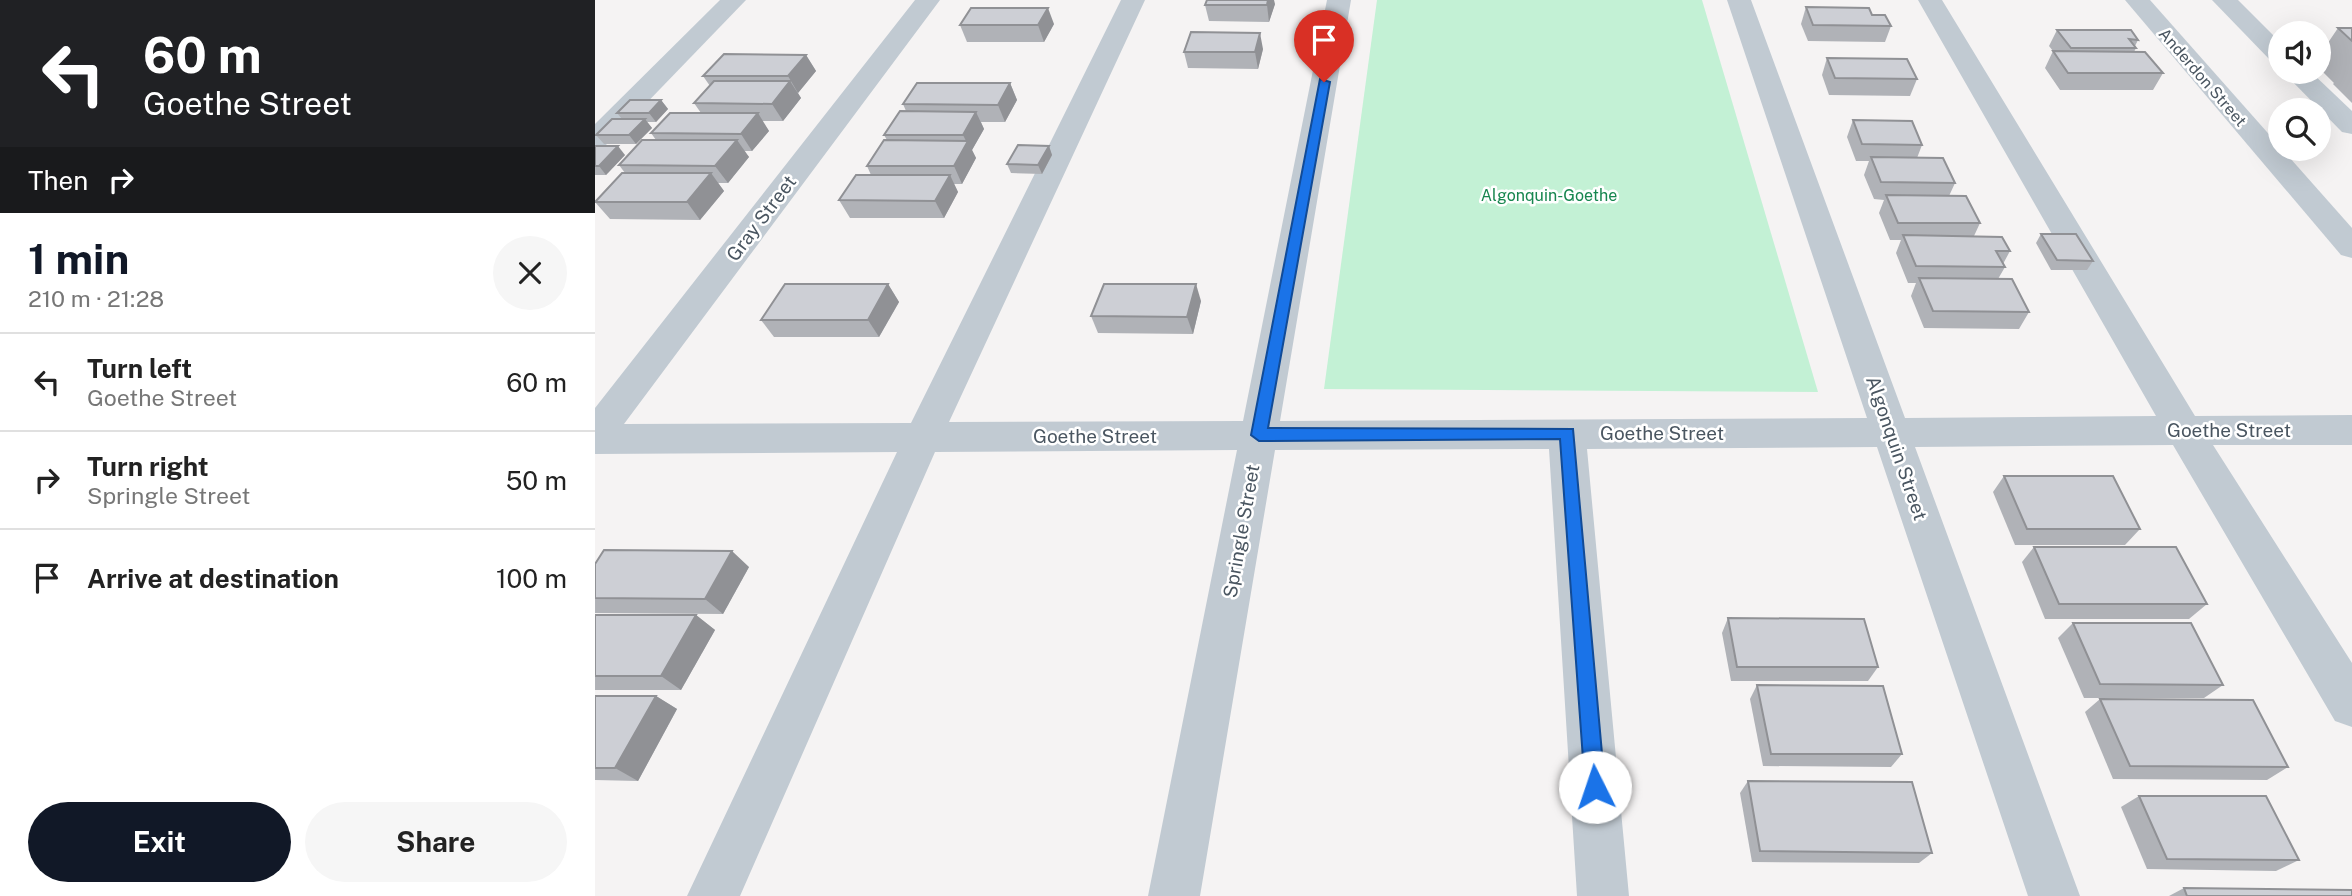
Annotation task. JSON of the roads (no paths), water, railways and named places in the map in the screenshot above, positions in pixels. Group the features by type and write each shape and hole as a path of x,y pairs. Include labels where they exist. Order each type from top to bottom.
{"street":[{"path":"595,140 734,0"},
{"name":"Gray Street","path":"595,437 928,0"},
{"path":"713,896 923,437 1133,0"},
{"name":"Springle Street","path":"1174,896 1339,0"},
{"name":"Algonquin Street","path":"1739,0 2054,896"},
{"path":"1930,0 2184,430 2352,705"},
{"name":"Anderdon Street","path":"2137,0 2352,248"},
{"path":"2224,0 2268,44"},
{"path":"2308,84 2352,127"},
{"name":"Goethe Street","path":"595,437 2352,430"},
{"path":"1567,433 1603,896"}],"park label":[{"name":"Algonquin-Goethe","path":"1549,195"}]}
